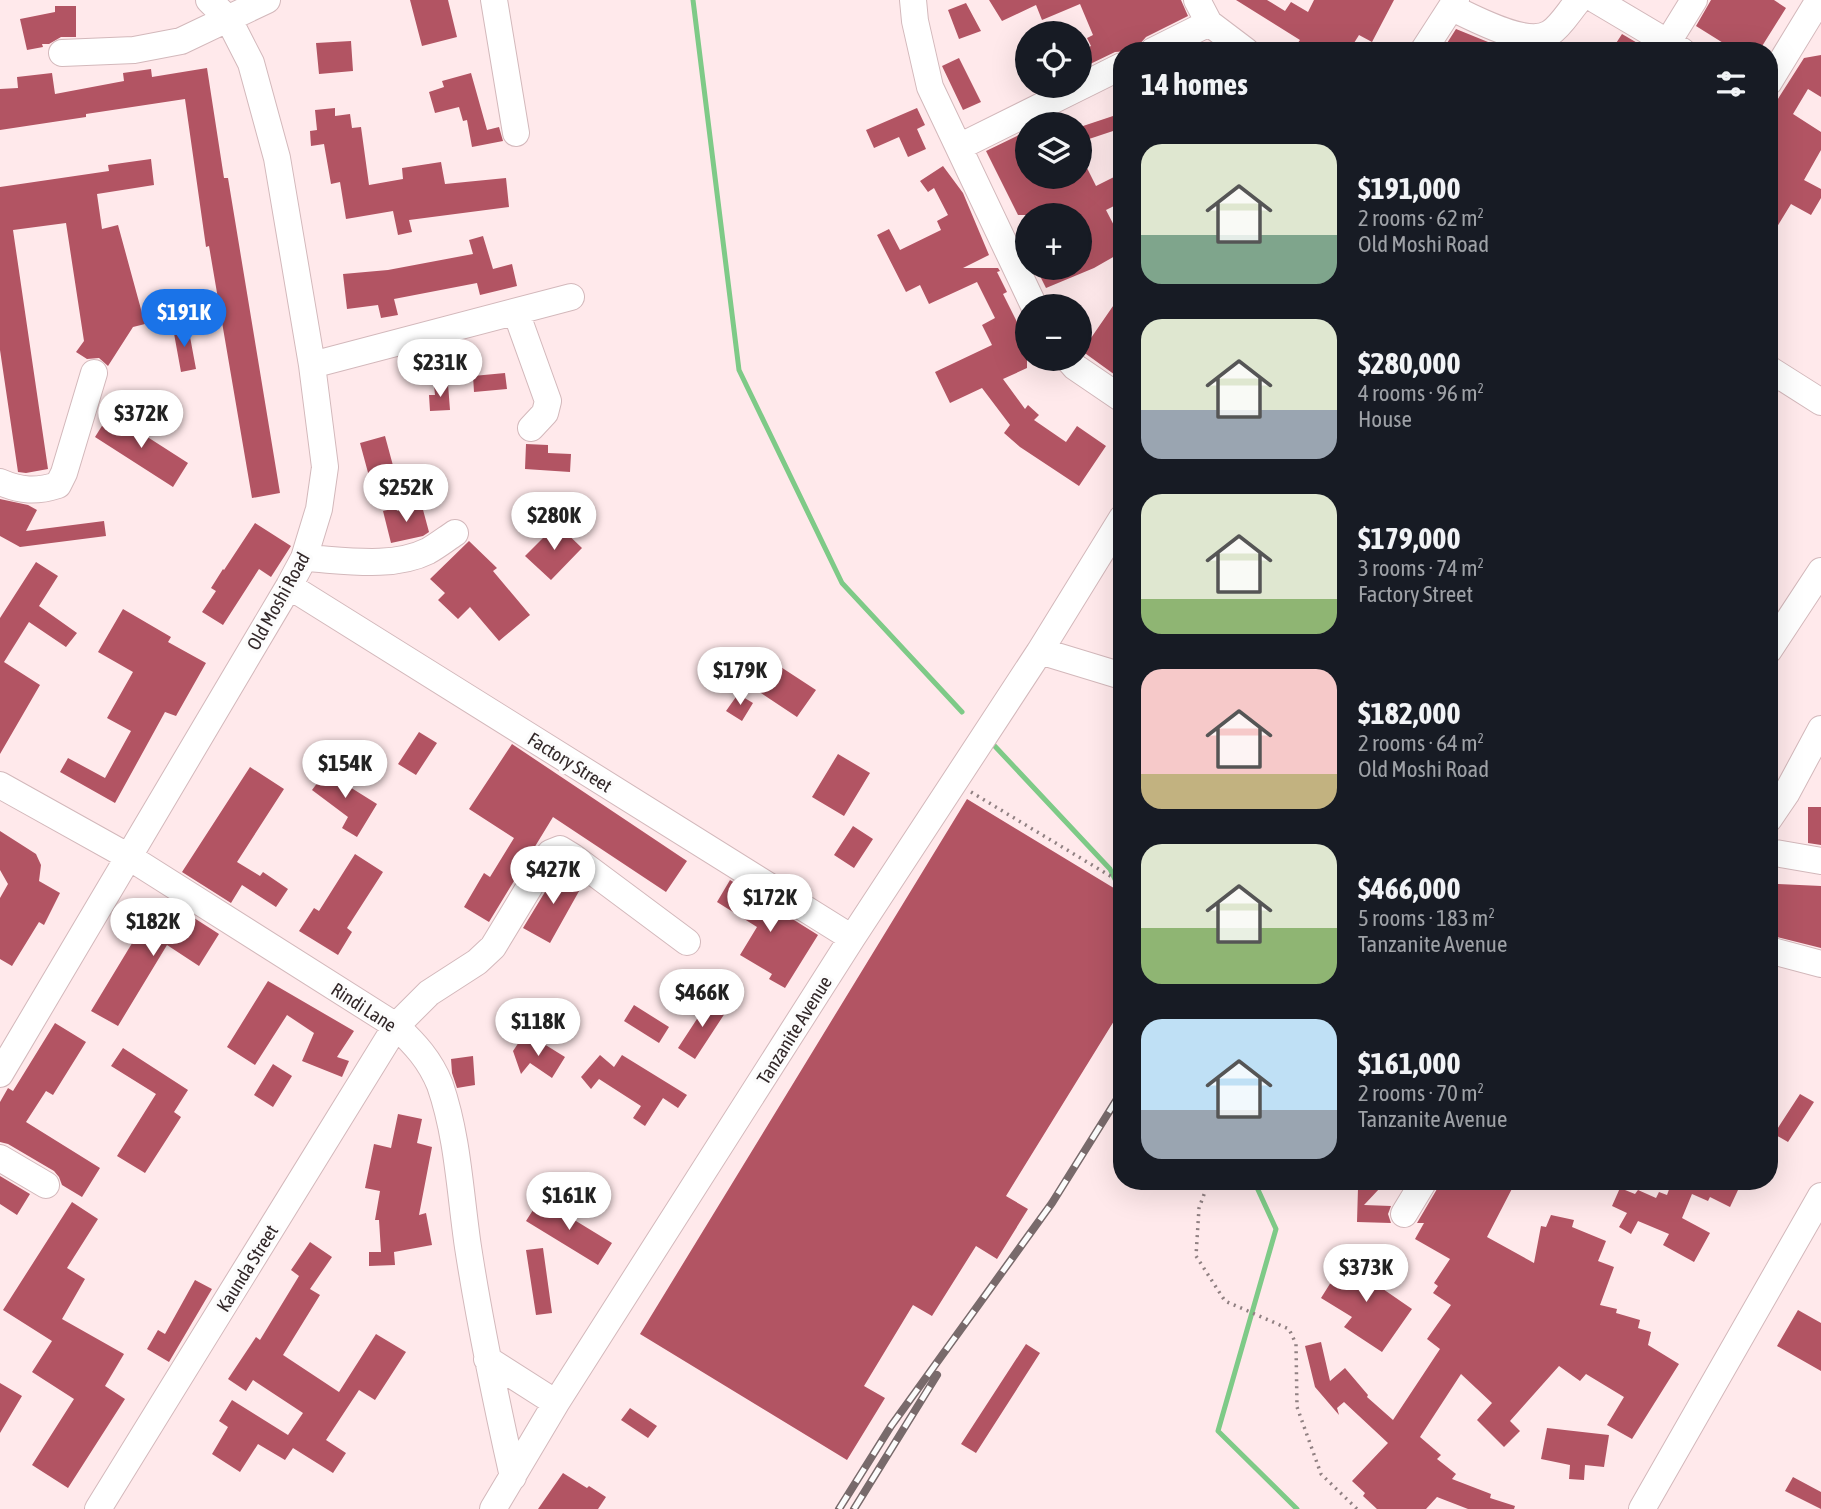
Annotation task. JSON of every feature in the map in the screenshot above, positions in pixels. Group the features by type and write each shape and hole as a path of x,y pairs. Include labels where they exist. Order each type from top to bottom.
{"street":[{"name":"Old Moshi Road","path":"0,1074 289,586 304,558 319,509 325,467 312,365 277,158 251,62 229,20 209,0"},
{"path":"62,52 134,50 181,41 267,0"},
{"path":"494,0 516,133"},
{"path":"913,0 930,87 1028,294"},
{"path":"1429,42 1454,4 1510,33 1533,37 1549,33 1579,0"},
{"path":"1596,0 1667,42"},
{"path":"1677,42 1694,0"},
{"path":"1778,67 1819,0"},
{"path":"1165,42 1203,12 1236,42"},
{"path":"959,147 1113,70"},
{"path":"312,365 571,297"},
{"path":"516,312 548,401 545,413 531,428"},
{"path":"1081,371 1113,393"},
{"path":"0,482 39,491 58,485 94,373"},
{"path":"1778,375 1821,402"},
{"path":"304,558 395,560 427,551 455,533"},
{"name":"Tanzanite Avenue","path":"492,1509 556,1403 852,938 1040,651 1113,533"},
{"path":"1778,636 1821,571"},
{"name":"Factory Street","path":"289,586 852,938"},
{"path":"1040,651 1113,673"},
{"path":"1778,806 1821,729"},
{"name":"Rindi Lane","path":"0,785 129,857 396,1026 424,1054 439,1084 453,1131 468,1247 487,1359 513,1477"},
{"name":"Kaunda Street","path":"98,1509 396,1026 429,993 477,962 493,947 509,925 550,853 560,849 687,942"},
{"path":"1778,854 1821,861"},
{"path":"1778,952 1821,964"},
{"path":"0,1158 46,1185"},
{"path":"1404,1214 1419,1190"},
{"path":"1642,1509 1821,1196"},
{"path":"487,1359 556,1403"}],"path":[{"path":"954,782 1113,878"},
{"path":"1206,1190 1199,1208 1196,1256 1224,1301 1289,1329 1296,1344 1297,1406 1321,1474 1357,1509"}],"building":[{"path":"410,0 448,0 457,37 422,46"},
{"path":"989,0 1181,0 1188,16 1146,37 1142,42 1113,42 1113,53 1092,63 1092,21 1087,21 1080,4 1042,20 1036,5 1002,21"},
{"path":"1236,0 1267,0 1285,11 1291,2 1308,12 1314,0 1394,0 1372,42 1359,35 1355,42 1298,42 1300,40"},
{"path":"1711,0 1774,0 1786,8 1765,42 1722,42 1696,26"},
{"path":"966,3 981,31 959,39 948,10"},
{"path":"55,6 76,6 76,37 61,37 49,44 42,44 43,47 27,50 20,19 55,12"},
{"path":"1456,29 1488,42 1448,42"},
{"path":"1622,34 1636,42 1617,42"},
{"path":"351,41 353,71 319,74 316,43"},
{"path":"1821,55 1821,97 1808,89 1793,114 1821,132 1821,150 1804,180 1821,189 1821,198 1811,215 1791,204 1778,225 1778,99 1804,58"},
{"path":"959,58 981,102 963,110 942,66"},
{"path":"207,68 280,493 252,498 209,246 206,247 185,99 0,130 0,89 18,88 17,77 52,73 55,94 124,81 123,73 151,69 152,77"},
{"path":"471,73 487,130 499,127 503,141 472,147 467,120 463,121 459,107 435,113 429,92 444,87 442,81"},
{"path":"335,108 335,116 350,114 352,128 361,127 369,185 403,179 402,168 441,162 445,184 506,178 509,207 409,220 412,232 398,235 393,211 346,219 340,182 331,184 324,144 311,146 310,131 317,130 315,110"},
{"path":"917,108 925,125 917,129 926,149 908,157 899,137 874,148 866,130"},
{"path":"1113,116 1113,131 1092,138 1092,123"},
{"path":"1015,137 1015,189 1092,189 1092,178 1096,186 1113,178 1113,206 1106,210 1113,224 1113,257 1092,269 1092,203 1015,203 1015,209 986,151"},
{"path":"151,159 154,185 97,194 102,229 118,225 145,324 133,327 108,366 99,358 87,359 76,352 84,341 66,223 13,230 48,469 18,472 0,350 0,187 109,171 108,165"},
{"path":"943,166 963,193 989,255 963,268 998,268 1000,271 997,272 1007,292 1003,294 1015,318 1015,371 1020,371 1003,379 1025,409 1028,405 1039,415 1034,420 1066,442 1077,426 1106,446 1079,486 1020,447 1004,433 1010,425 982,388 950,403 935,372 992,345 982,325 995,318 977,282 929,304 920,285 906,292 877,235 889,229 900,250 941,230 937,221 948,215 934,188 928,192 920,181"},
{"path":"483,236 493,269 512,264 517,286 480,295 477,283 394,299 398,315 381,318 378,305 347,309 343,274 388,270 473,254 469,240"},
{"path":"1042,280 1065,280 1046,288"},
{"path":"1113,306 1113,373 1092,358 1092,336"},
{"path":"188,326 196,369 181,372 173,328"},
{"path":"505,373 507,389 474,392 473,376"},
{"path":"448,384 450,410 430,411 429,395 435,395 434,385"},
{"path":"110,413 188,463 173,487 95,437"},
{"path":"385,436 395,473 370,480 360,443"},
{"path":"526,444 548,445 548,453 571,454 570,472 525,469"},
{"path":"0,499 28,505 37,510 26,531 104,521 106,536 20,547 0,536"},
{"path":"422,506 429,532 423,536 391,543 383,511"},
{"path":"255,523 291,546 271,577 259,569 223,625 202,612 216,591 211,588"},
{"path":"557,524 582,548 551,580 525,556"},
{"path":"469,541 497,568 493,571 530,615 499,641 470,607 458,619 438,600 445,593 430,579"},
{"path":"36,562 58,576 39,606 77,633 66,647 29,622 4,662 40,685 0,754 0,618"},
{"path":"123,609 171,637 168,642 206,663 176,716 165,712 115,803 60,772 68,758 105,778 131,731 107,718 133,672 98,652"},
{"path":"767,658 816,690 797,717 749,685"},
{"path":"738,694 753,703 742,721 726,711"},
{"path":"419,732 437,743 416,775 398,764"},
{"path":"512,744 687,861 666,892 553,817 489,922 464,907 484,873 490,877 514,838 469,809"},
{"path":"838,754 870,773 844,816 812,797"},
{"path":"330,766 349,780 345,784 377,804 357,837 342,828 348,817 312,790"},
{"path":"250,767 284,789 237,862 260,876 263,872 288,889 276,907 242,885 231,903 182,872"},
{"path":"967,799 1113,888 1113,1023 1006,1196 1028,1209 997,1259 976,1246 932,1316 913,1305 864,1386 885,1398 847,1460 640,1334"},
{"path":"1808,807 1821,807 1821,845 1808,843"},
{"path":"853,826 873,839 854,868 834,855"},
{"path":"0,831 36,854 41,865 39,881 60,893 44,925 39,922 12,966 0,959 0,898 8,884 0,870"},
{"path":"355,854 383,872 347,928 352,932 338,955 299,931 314,908 319,911"},
{"path":"559,869 583,884 550,943 523,928"},
{"path":"730,880 818,935 785,988 769,979 772,974 740,955 757,927 717,902"},
{"path":"1778,884 1821,886 1821,948 1778,937"},
{"path":"166,900 219,934 199,966 167,945 118,1026 91,1011 137,935 142,938"},
{"path":"268,981 354,1031 337,1057 349,1061 342,1077 302,1061 314,1033 287,1015 255,1065 227,1047"},
{"path":"710,999 727,1010 695,1059 678,1048"},
{"path":"634,1005 669,1027 659,1043 624,1021"},
{"path":"55,1023 86,1042 53,1095 46,1091 26,1122 100,1168 82,1197 62,1185 54,1171 0,1142 0,1102 8,1088 13,1091"},
{"path":"521,1039 541,1049 544,1044 565,1057 552,1078 530,1063 521,1074 513,1051"},
{"path":"123,1048 188,1090 174,1112 181,1117 145,1173 117,1156 156,1094 111,1066"},
{"path":"600,1055 614,1067 622,1055 687,1095 678,1108 663,1098 645,1126 633,1118 641,1106 599,1079 591,1089 581,1077"},
{"path":"473,1056 475,1085 457,1088 451,1059"},
{"path":"273,1064 292,1076 273,1107 254,1095"},
{"path":"1800,1094 1814,1102 1788,1142 1778,1136 1778,1128"},
{"path":"398,1114 422,1119 417,1143 432,1147 419,1215 426,1213 432,1245 394,1252 395,1265 369,1266 369,1252 381,1252 379,1220 375,1220 380,1191 365,1188 374,1144 391,1148"},
{"path":"0,1176 30,1194 17,1215 0,1204"},
{"path":"1358,1190 1378,1190 1364,1205 1391,1206 1388,1214 1391,1223 1357,1222"},
{"path":"1436,1190 1511,1190 1487,1237 1534,1263 1541,1226 1546,1227 1551,1215 1574,1220 1572,1227 1606,1241 1598,1261 1614,1267 1600,1305 1617,1309 1616,1313 1640,1320 1638,1328 1651,1332 1648,1345 1679,1364 1632,1439 1607,1425 1624,1397 1586,1374 1580,1381 1559,1366 1510,1421 1520,1431 1504,1447 1477,1420 1492,1403 1461,1374 1420,1437 1441,1455 1437,1459 1456,1474 1452,1479 1491,1494 1490,1498 1515,1506 1514,1509 1468,1509 1437,1497 1426,1509 1377,1509 1363,1496 1365,1493 1352,1481 1388,1443 1344,1402 1337,1408 1339,1415 1315,1387 1305,1346 1321,1342 1330,1381 1345,1368 1367,1397 1393,1420 1440,1349 1427,1339 1451,1305 1433,1293 1438,1286 1434,1283 1450,1259 1415,1239 1424,1223 1417,1223"},
{"path":"1619,1190 1635,1194 1638,1190 1656,1198 1659,1192 1667,1195 1669,1190 1738,1190 1730,1207 1710,1197 1708,1201 1692,1194 1682,1218 1710,1233 1694,1262 1663,1245 1669,1234 1638,1221 1631,1234 1619,1227 1627,1213 1612,1206"},
{"path":"540,1199 612,1243 598,1265 526,1221"},
{"path":"72,1202 98,1219 67,1268 85,1279 62,1319 124,1354 105,1386 125,1399 68,1488 32,1465 74,1399 32,1372 52,1341 3,1310"},
{"path":"310,1242 332,1257 310,1289 320,1295 283,1355 339,1392 376,1334 406,1352 375,1400 359,1390 326,1440 346,1453 333,1473 293,1448 285,1460 258,1444 240,1472 212,1454 228,1427 219,1421 232,1400 288,1435 303,1413 253,1380 246,1391 228,1379 256,1337 260,1340 299,1276 291,1270"},
{"path":"543,1248 552,1313 536,1315 526,1250"},
{"path":"1348,1255 1373,1270 1367,1278 1412,1309 1382,1352 1344,1327 1352,1317 1321,1298"},
{"path":"195,1280 212,1289 169,1362 147,1349 158,1330 165,1334"},
{"path":"1798,1310 1821,1323 1821,1371 1777,1346"},
{"path":"1026,1344 1040,1353 976,1453 961,1444"},
{"path":"0,1383 22,1396 0,1433"},
{"path":"630,1408 657,1426 648,1438 621,1420"},
{"path":"1547,1428 1609,1435 1604,1467 1585,1465 1584,1480 1569,1479 1570,1465 1541,1459"},
{"path":"563,1473 606,1497 598,1509 538,1509"},
{"path":"1793,1477 1821,1492 1821,1509 1785,1491"}],"waterway":[{"path":"693,0 739,370 842,583 962,712"},
{"path":"990,741 1113,875"},
{"path":"1258,1190 1276,1229 1218,1431 1297,1509"}],"railway":[{"path":"839,1509 891,1426 1052,1203 1113,1105"},
{"path":"854,1509 937,1375"}]}
